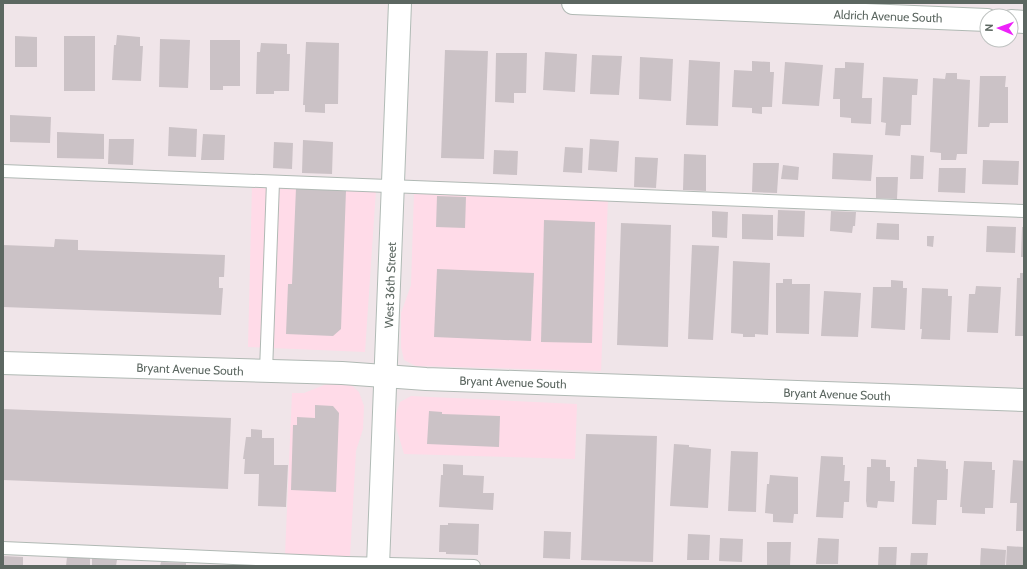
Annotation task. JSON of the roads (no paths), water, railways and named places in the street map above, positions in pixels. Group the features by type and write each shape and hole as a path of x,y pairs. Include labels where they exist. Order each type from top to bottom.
{"street":[{"name":"West 36th Street","path":"378,565 387,376 392,187 400,3"},
{"name":"Aldrich Avenue South","path":"573,3 979,20"},
{"name":"Bryant Avenue South","path":"3,362 1024,400"}],"lane":[{"path":"3,171 1024,211"},
{"path":"266,371 273,182"},
{"path":"3,548 378,565 474,566"}]}
